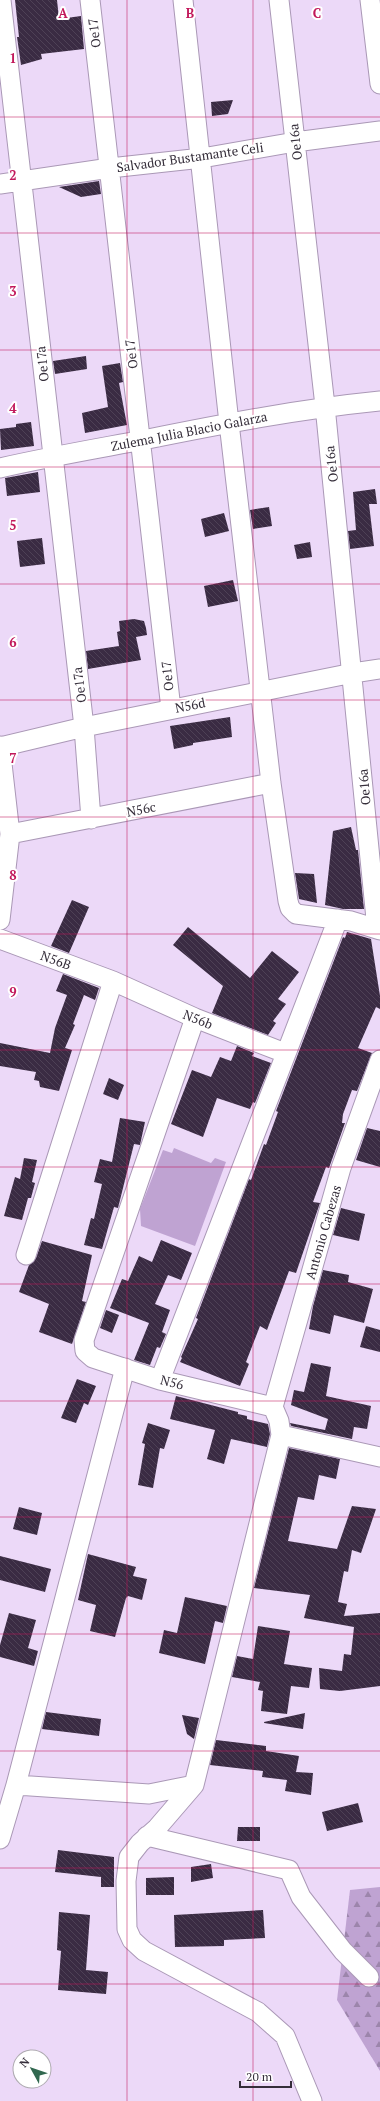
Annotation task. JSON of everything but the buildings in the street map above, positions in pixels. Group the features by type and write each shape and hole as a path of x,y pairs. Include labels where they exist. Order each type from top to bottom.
{"street":[{"name":"Oe17a","path":"1,0 84,727 91,819"},
{"name":"Oe17","path":"90,0 171,709"},
{"path":"184,0 229,423 260,692 271,784 288,901 290,908 296,914 352,921 379,930"},
{"name":"Oe16a","path":"279,0 325,406 379,930"},
{"path":"370,0 380,84"},
{"name":"Salvador Bustamante Celi","path":"0,184 110,168 202,158 295,142 380,131"},
{"name":"Zulema Julia Blacio Galarza","path":"0,468 52,456 325,406 380,401"},
{"name":"N56d","path":"0,747 84,727 171,709 380,669"},
{"path":"0,747 10,834 0,920"},
{"name":"N56c","path":"10,834 271,784"},
{"path":"160,1380 338,919"},
{"name":"N56B","path":"0,939 113,981"},
{"path":"26,1255 113,981"},
{"name":"N56b","path":"113,981 195,1018 285,1053"},
{"name":"N56","path":"195,1018 84,1340 86,1351 94,1358 160,1380 273,1407"},
{"name":"Antonio Cabezas","path":"273,1407 341,1168 380,1060"},
{"path":"0,1839 16,1785 125,1368"},
{"path":"273,1407 279,1421 281,1435 194,1785 157,1828 147,1836 129,1857 126,1882 127,1930 132,1940 144,1951 258,2012 285,2036 312,2101"},
{"path":"281,1435 380,1457"},
{"path":"16,1785 149,1794 194,1785"},
{"path":"147,1836 289,1870 301,1897 343,1951 369,1977"}],"green space":[{"path":"174,1148 211,1163 215,1158 226,1162 195,1246 141,1226 140,1209 163,1150 172,1153"},
{"path":"380,1887 380,2071 337,2000 350,1890"}]}
